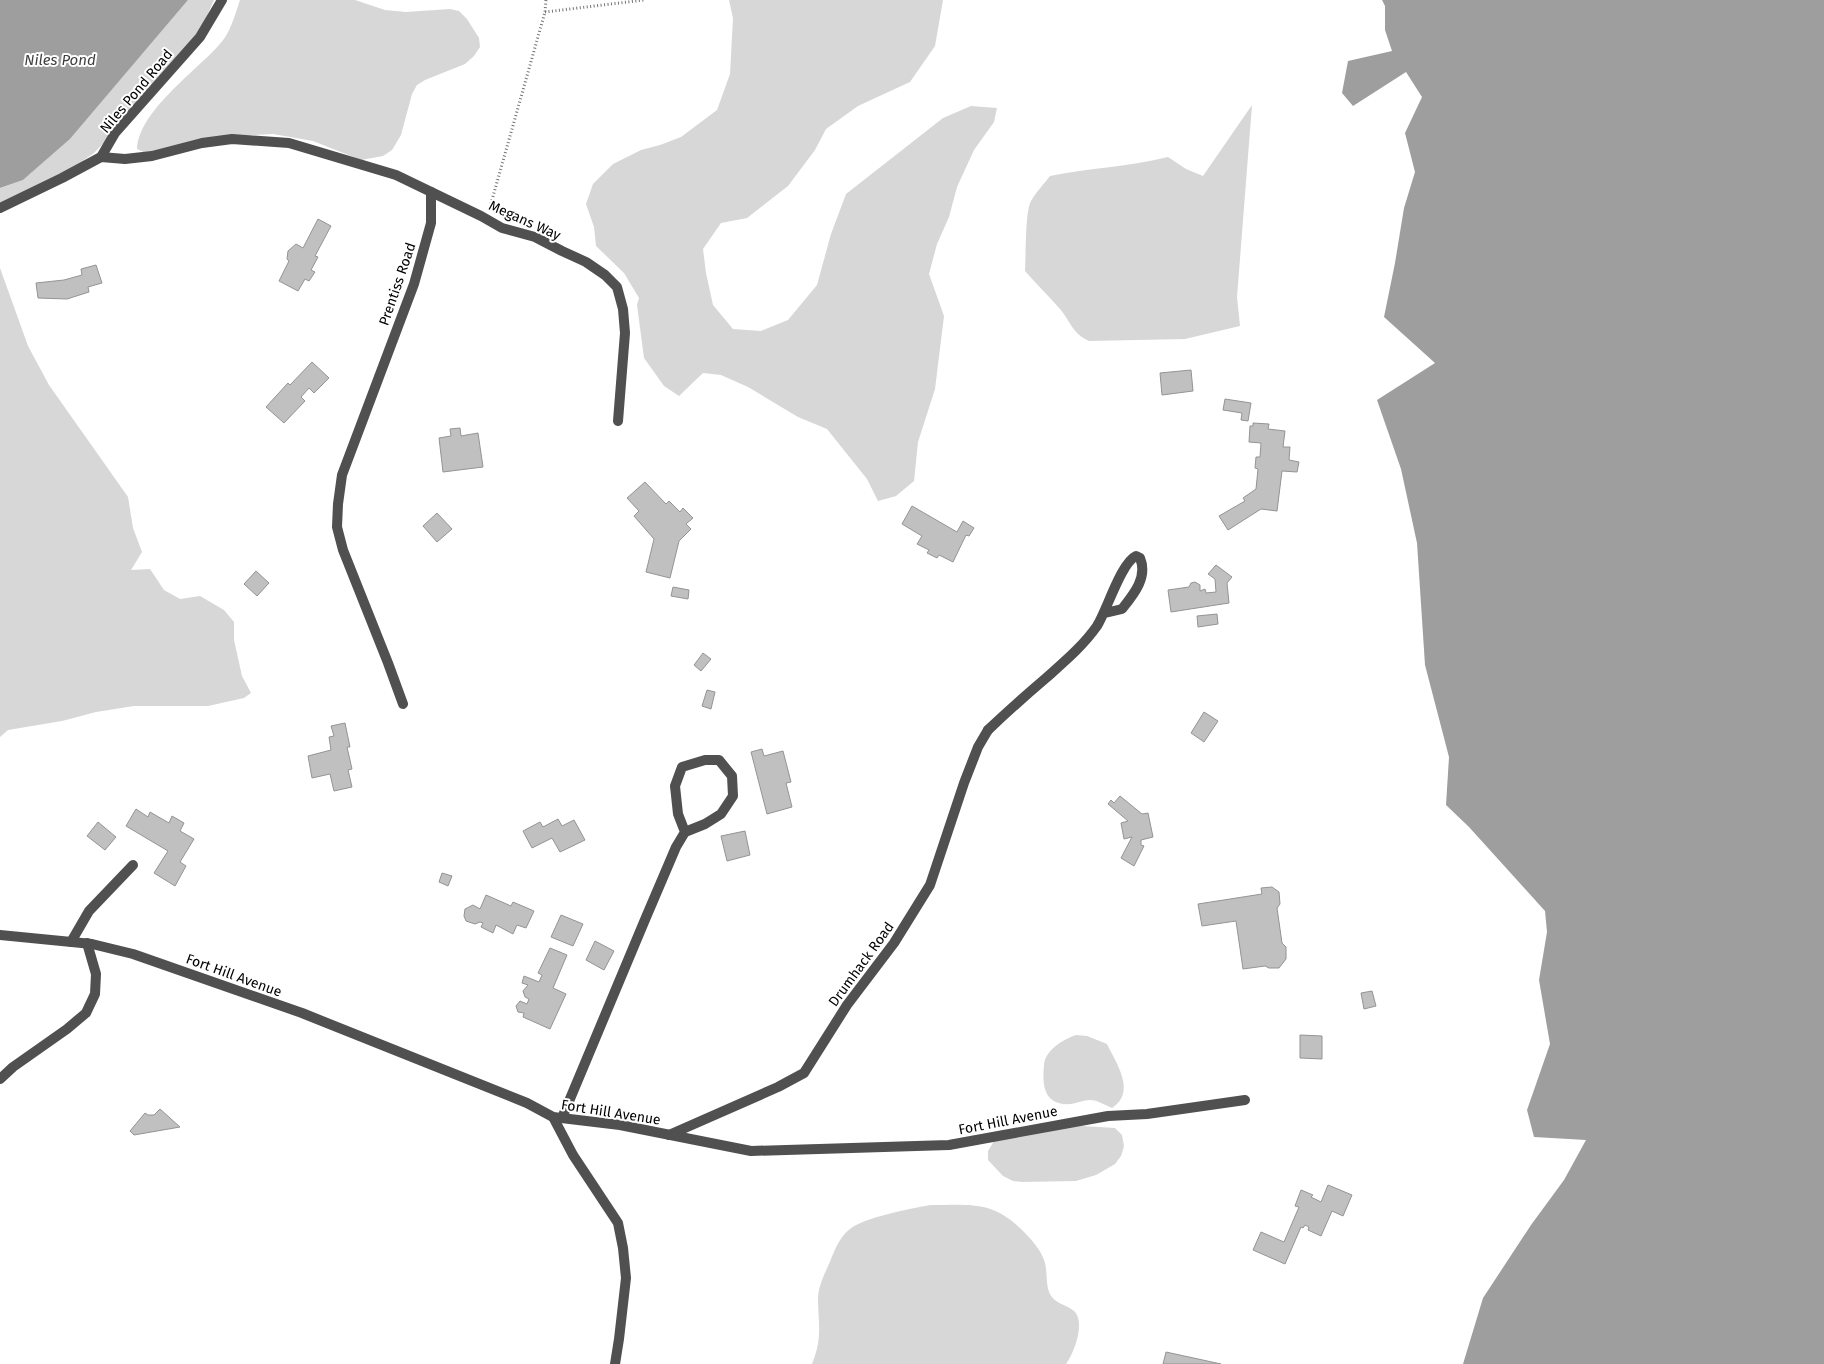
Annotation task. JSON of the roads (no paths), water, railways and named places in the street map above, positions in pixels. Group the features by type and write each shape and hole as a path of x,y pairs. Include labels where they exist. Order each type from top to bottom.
{"street":[{"name":"Niles Pond Road","path":"101,157 116,133 200,38 222,0"},
{"path":"0,208 101,157 125,159 152,156 232,139 289,143 396,175 431,192"},
{"name":"Megans Way","path":"431,192 502,228 535,237 586,262 605,275 616,288 623,309 625,332 618,421"},
{"name":"Prentiss Road","path":"403,704 343,550 337,527 338,504 342,475 414,284 431,223 431,192"},
{"path":"1136,556 1140,558 1144,567 1143,576 1134,594 1122,609 1105,613 1125,565 1131,558 1136,556"},
{"name":"Drumhack Road","path":"668,1135 778,1087 804,1073 847,1006 894,943 930,885 964,783 978,747 988,730 1084,643 1105,613"},
{"path":"615,1364 620,1339 626,1278 618,1223 573,1155 557,1117 676,847 685,832 705,824 722,814 733,796 732,776 719,760 705,760 682,767 675,786 678,814 685,832"},
{"path":"71,942 89,911 133,866"},
{"name":"Fort Hill Avenue","path":"0,935 87,944 133,954 302,1013 527,1103 557,1117 620,1125 751,1151 948,1145 1108,1116 1147,1114 1245,1100"},
{"path":"0,1078 86,1013 95,994 96,974 87,944"}],"water":[{"name":"Niles Pond","path":"0,0 188,0 70,139 23,180 0,188"},
{"path":"1382,0 1824,0 1824,1364 1463,1364 1483,1298 1531,1225 1564,1180 1586,1140 1534,1137 1527,1110 1550,1044 1539,980 1547,932 1545,911 1469,827 1446,805 1449,757 1425,665 1417,543 1401,469 1377,400 1435,363 1384,317 1404,208 1415,172 1405,133 1422,97 1406,72 1353,106 1342,93 1348,61 1392,51 1385,30 1385,6"}]}
